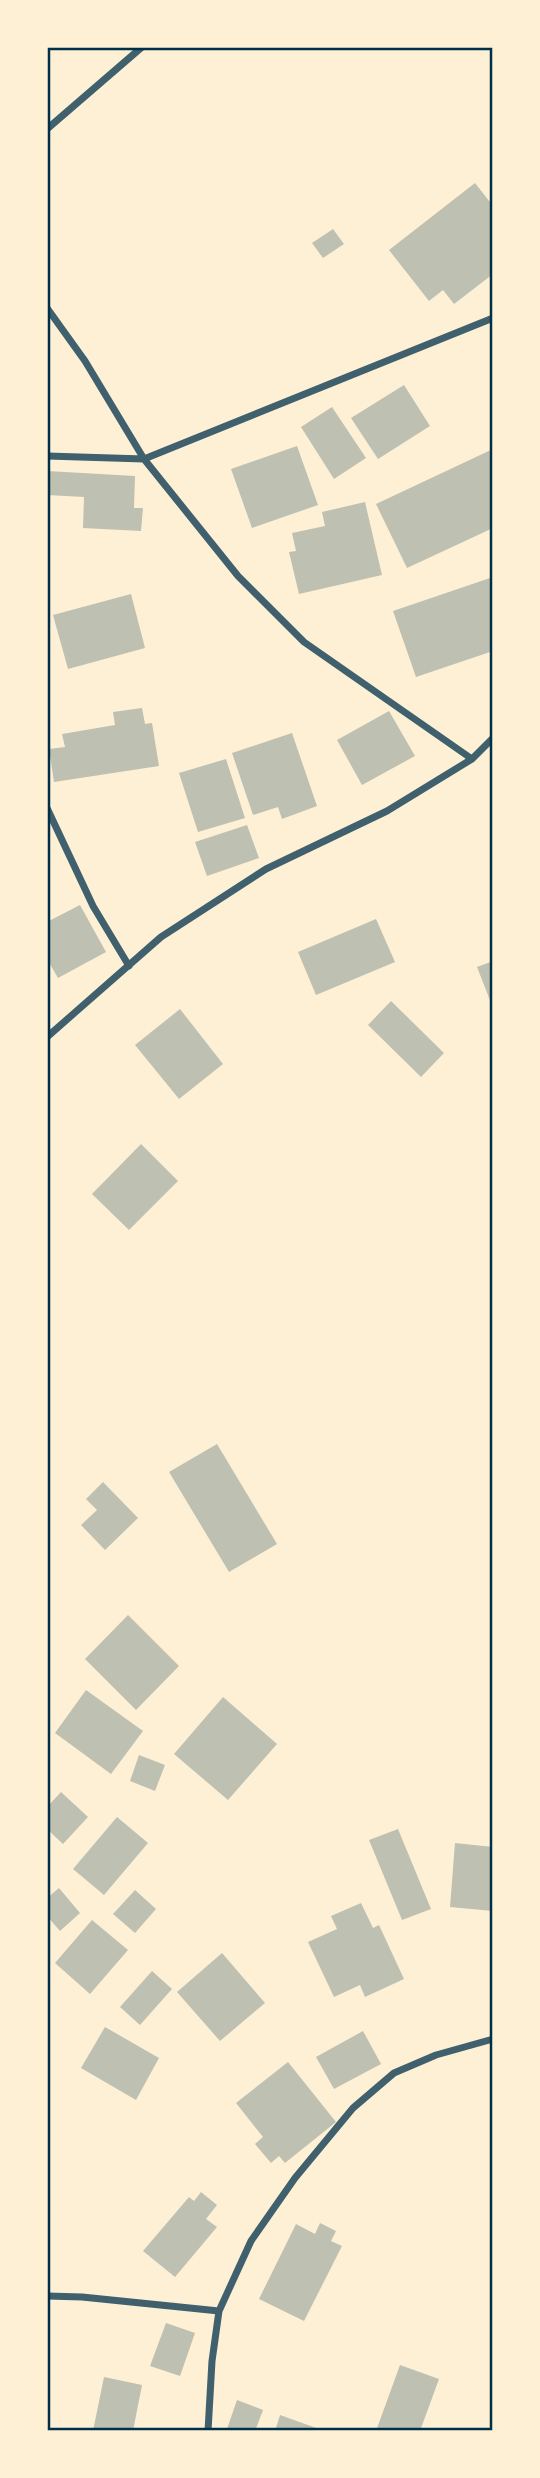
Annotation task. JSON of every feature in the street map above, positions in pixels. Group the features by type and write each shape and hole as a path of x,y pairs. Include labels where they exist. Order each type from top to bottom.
{"street":[{"path":"47,129 142,47"},
{"path":"47,308 85,360 144,458 239,576 304,642 472,759"},
{"path":"47,456 144,458 493,318"},
{"path":"47,1037 161,937 266,869 387,811 472,759 493,738"},
{"path":"47,808 93,905 129,966"},
{"path":"208,2431 212,2361 219,2311 251,2241 295,2178 353,2108 394,2073 436,2055 493,2039"},
{"path":"47,2296 219,2311"}],"building":[{"path":"475,183 493,206 493,274 454,304 443,290 429,301 389,250"},
{"path":"333,229 344,244 323,258 312,243"},
{"path":"404,385 430,426 378,459 351,418"},
{"path":"332,407 366,458 334,479 301,427"},
{"path":"297,446 318,505 252,528 231,469"},
{"path":"493,449 493,528 407,568 376,504"},
{"path":"47,471 135,476 134,508 143,508 141,531 83,528 84,497 47,495"},
{"path":"365,502 382,575 299,594 289,552 296,551 292,533 325,526 322,512"},
{"path":"493,577 493,651 416,677 393,611"},
{"path":"131,594 145,648 68,669 53,615"},
{"path":"142,708 145,724 152,723 159,766 54,782 49,749 65,747 62,734 115,725 113,712"},
{"path":"389,711 415,756 362,785 337,740"},
{"path":"292,733 317,806 282,819 278,807 253,815 232,753"},
{"path":"226,759 245,818 198,832 179,773"},
{"path":"247,825 259,858 207,876 195,842"},
{"path":"80,905 106,952 58,978 47,959 47,922"},
{"path":"376,919 395,962 316,995 298,952"},
{"path":"493,961 493,1008 477,967"},
{"path":"391,1001 444,1053 421,1077 368,1025"},
{"path":"180,1009 223,1064 179,1099 135,1045"},
{"path":"141,1144 178,1181 129,1230 92,1194"},
{"path":"217,1444 277,1544 229,1572 169,1472"},
{"path":"103,1482 138,1518 105,1550 81,1525 97,1510 86,1499"},
{"path":"128,1615 179,1666 136,1710 85,1659"},
{"path":"86,1690 143,1731 111,1774 55,1733"},
{"path":"223,1697 277,1744 228,1800 174,1754"},
{"path":"139,1755 165,1765 155,1791 130,1781"},
{"path":"61,1792 88,1817 63,1844 47,1829 47,1807"},
{"path":"117,1817 148,1843 104,1895 73,1869"},
{"path":"398,1829 431,1909 402,1920 369,1840"},
{"path":"455,1843 493,1847 493,1911 450,1907"},
{"path":"59,1888 80,1913 60,1931 47,1916 47,1898"},
{"path":"135,1890 156,1909 135,1933 113,1914"},
{"path":"361,1903 373,1928 379,1925 404,1979 365,1997 360,1985 334,1997 308,1942 337,1929 331,1916"},
{"path":"92,1920 128,1950 90,1994 55,1963"},
{"path":"222,1953 265,2003 220,2041 177,1992"},
{"path":"152,1971 172,1989 140,2025 120,2007"},
{"path":"105,2027 159,2058 136,2100 81,2068"},
{"path":"363,2031 381,2064 334,2089 316,2057"},
{"path":"288,2062 336,2122 285,2163 279,2156 271,2163 255,2144 263,2137 236,2103"},
{"path":"201,2192 217,2205 206,2219 217,2227 175,2277 143,2251 189,2197 194,2201"},
{"path":"320,2223 336,2231 331,2241 342,2246 304,2321 259,2299 296,2224 315,2234"},
{"path":"166,2323 195,2333 180,2376 150,2366"},
{"path":"400,2365 439,2379 420,2431 376,2431"},
{"path":"104,2377 142,2385 133,2431 93,2431"},
{"path":"237,2400 263,2410 255,2431 227,2429"},
{"path":"280,2415 319,2429 275,2431"}]}
